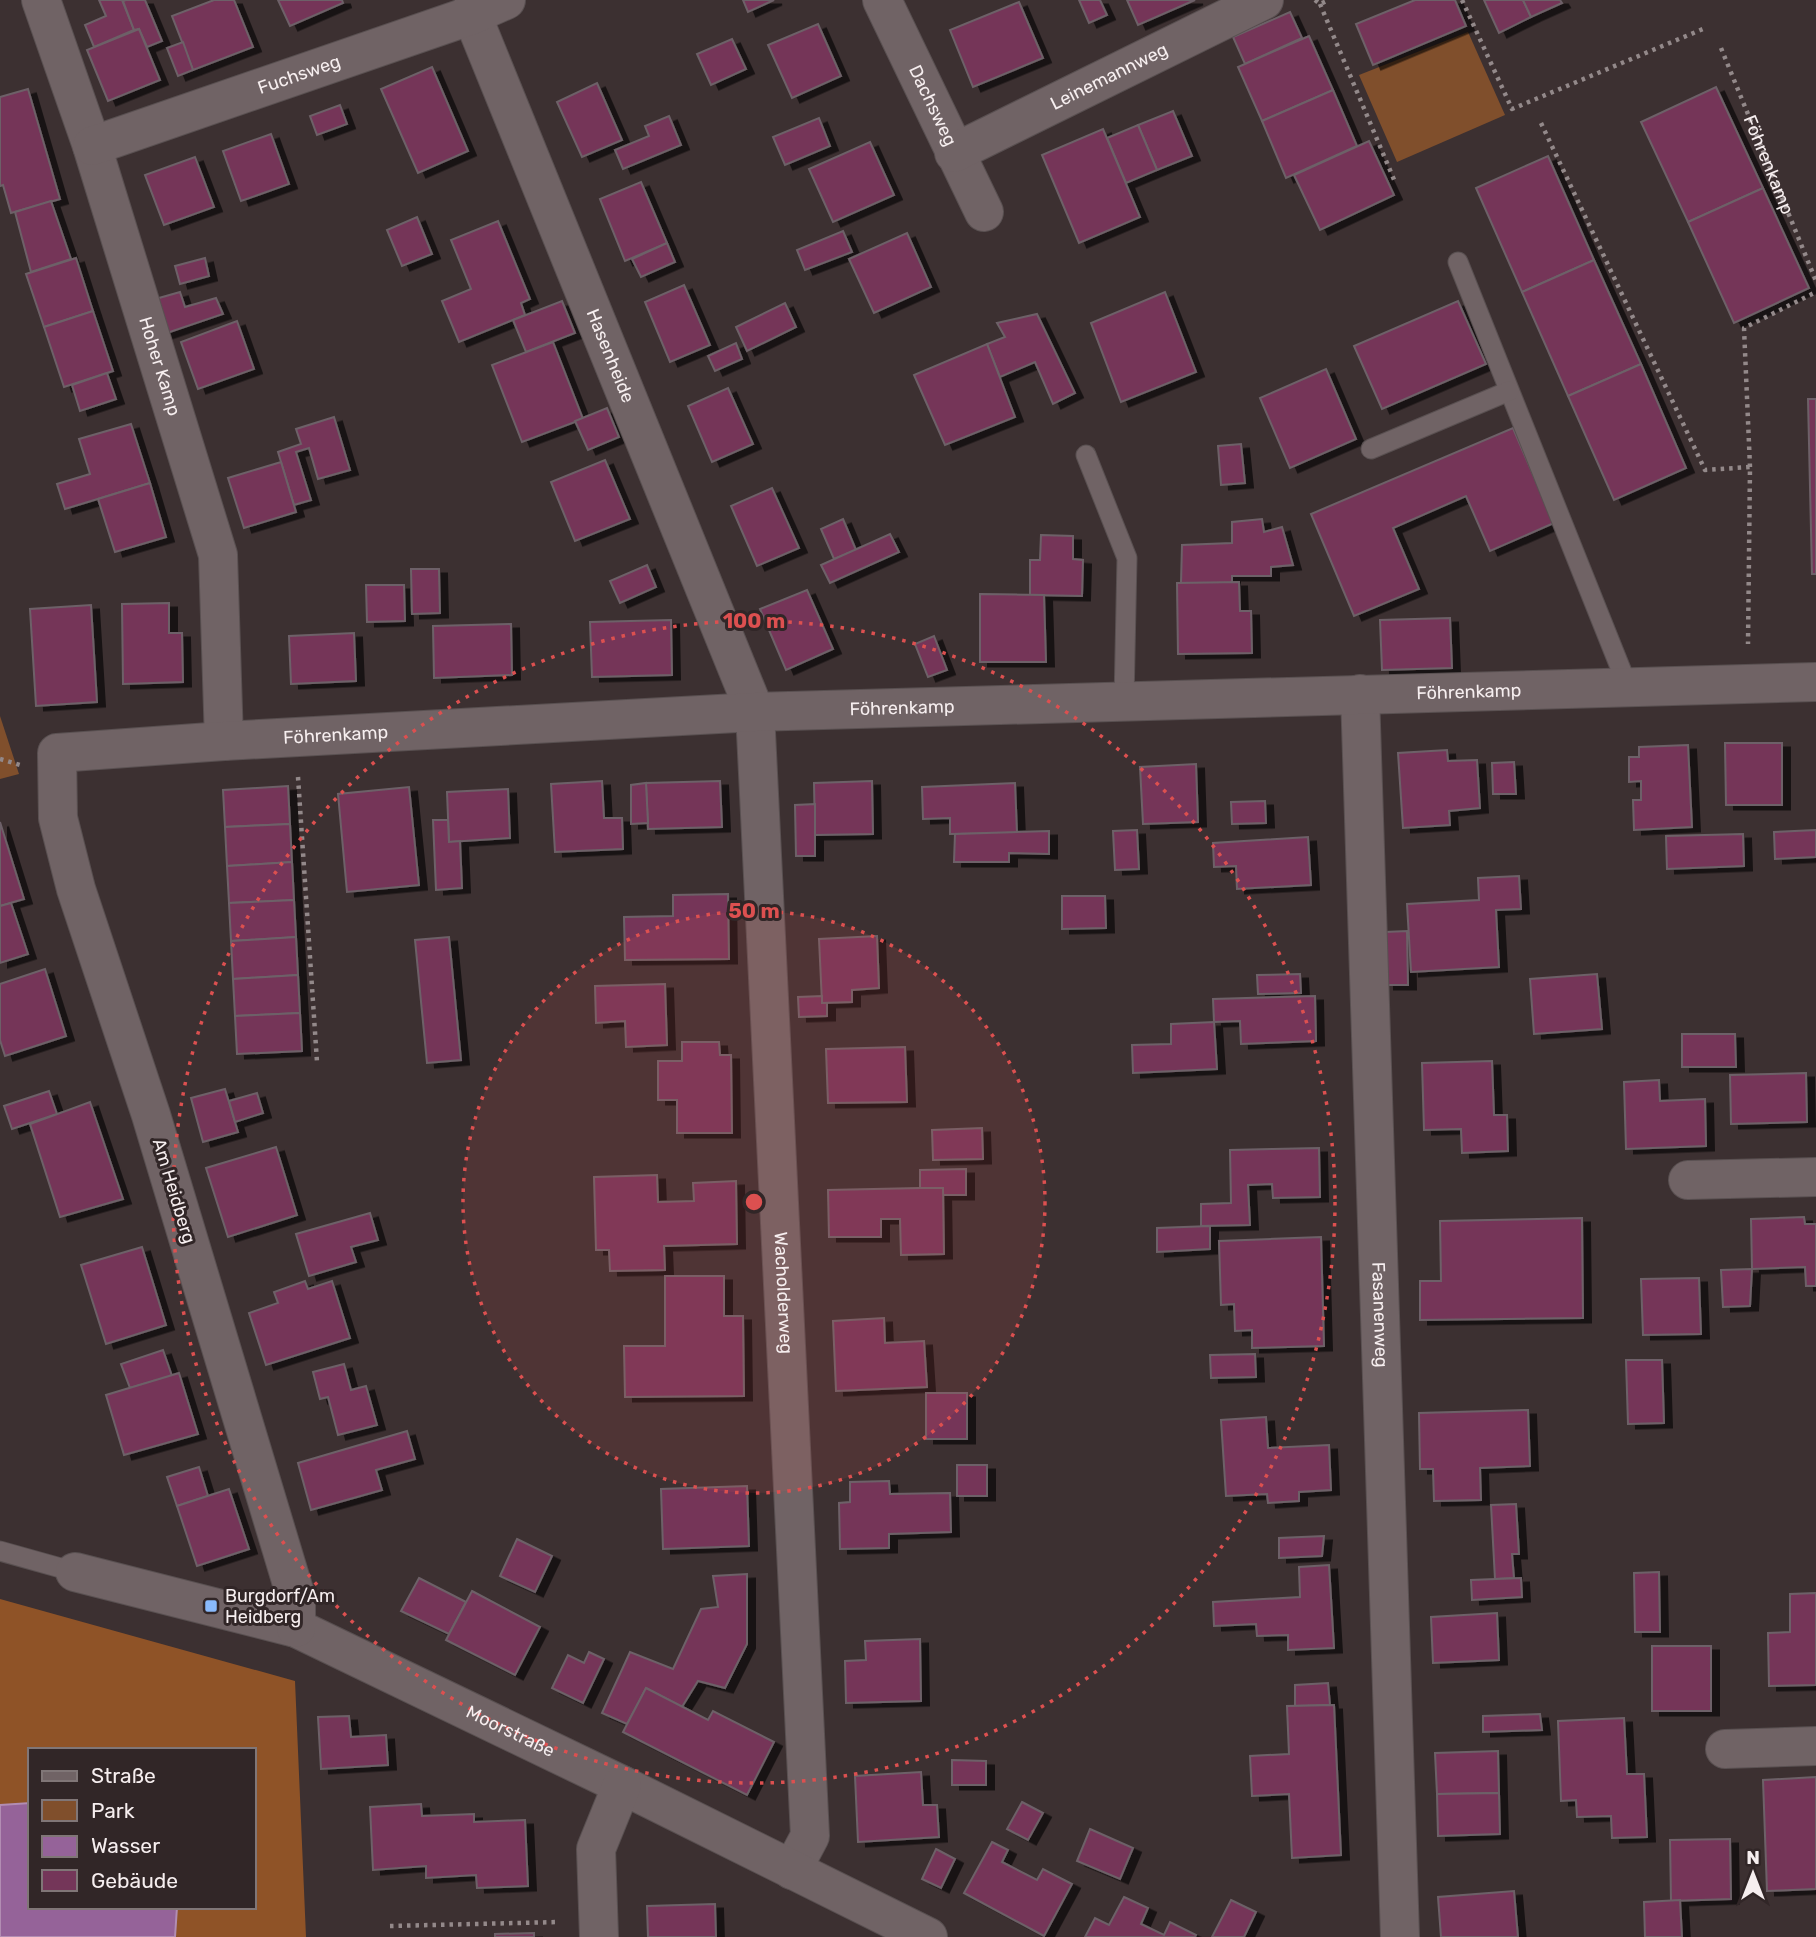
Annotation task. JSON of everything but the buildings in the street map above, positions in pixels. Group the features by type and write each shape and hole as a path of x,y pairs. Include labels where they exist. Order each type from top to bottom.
{"street":[{"name":"Hoher Kamp","path":"41,0 92,146 218,555 224,741"},
{"name":"Dachsweg","path":"882,0 984,212"},
{"name":"Leinemannweg","path":"954,153 1264,0"},
{"name":"Fuchsweg","path":"92,146 484,5"},
{"name":"Hasenheide","path":"484,5 755,712"},
{"name":"Föhrenkamp","path":"57,753 224,741 755,712 1816,682"},
{"name":"Fasanenweg","path":"1360,694 1400,1937"},
{"name":"Wacholderweg","path":"755,712 810,1836 792,1870"},
{"name":"Am Heidberg","path":"57,753 58,818 76,890 151,1115 296,1597 296,1628"},
{"path":"1688,1180 1816,1177"},
{"name":"Moorstraße","path":"75,1572 296,1628 622,1785 928,1937"},
{"path":"1725,1749 1816,1746"},
{"path":"599,1929 596,1849 622,1785"}],"lane":[{"path":"1458,262 1628,687"},
{"path":"1371,449 1509,391"},
{"path":"1086,455 1127,558 1124,701"},
{"path":"0,1551 75,1572"}],"path":[{"path":"1329,0 1318,2 1395,182"},
{"path":"1462,0 1513,109 1703,29"},
{"name":"Föhrenkamp","path":"1721,48 1816,281"},
{"path":"1541,123 1705,470 1750,467"},
{"path":"1747,684 1750,467 1744,328 1816,292"},
{"path":"296,737 317,1062"},
{"path":"390,1926 599,1929"}],"green space":[{"path":"1468,32 1505,115 1397,162 1359,75"},
{"path":"0,716 19,774 0,779"}],"shaded area":[{"path":"0,1599 295,1681 306,1937 175,1937 177,1909 256,1909 256,1748 28,1748 28,1803 0,1805"}],"water":[{"path":"28,1803 28,1909 177,1909 175,1937 0,1937 0,1805"}],"place":[{"name":"Burgdorf/Am Heidberg","path":"211,1606"}]}
